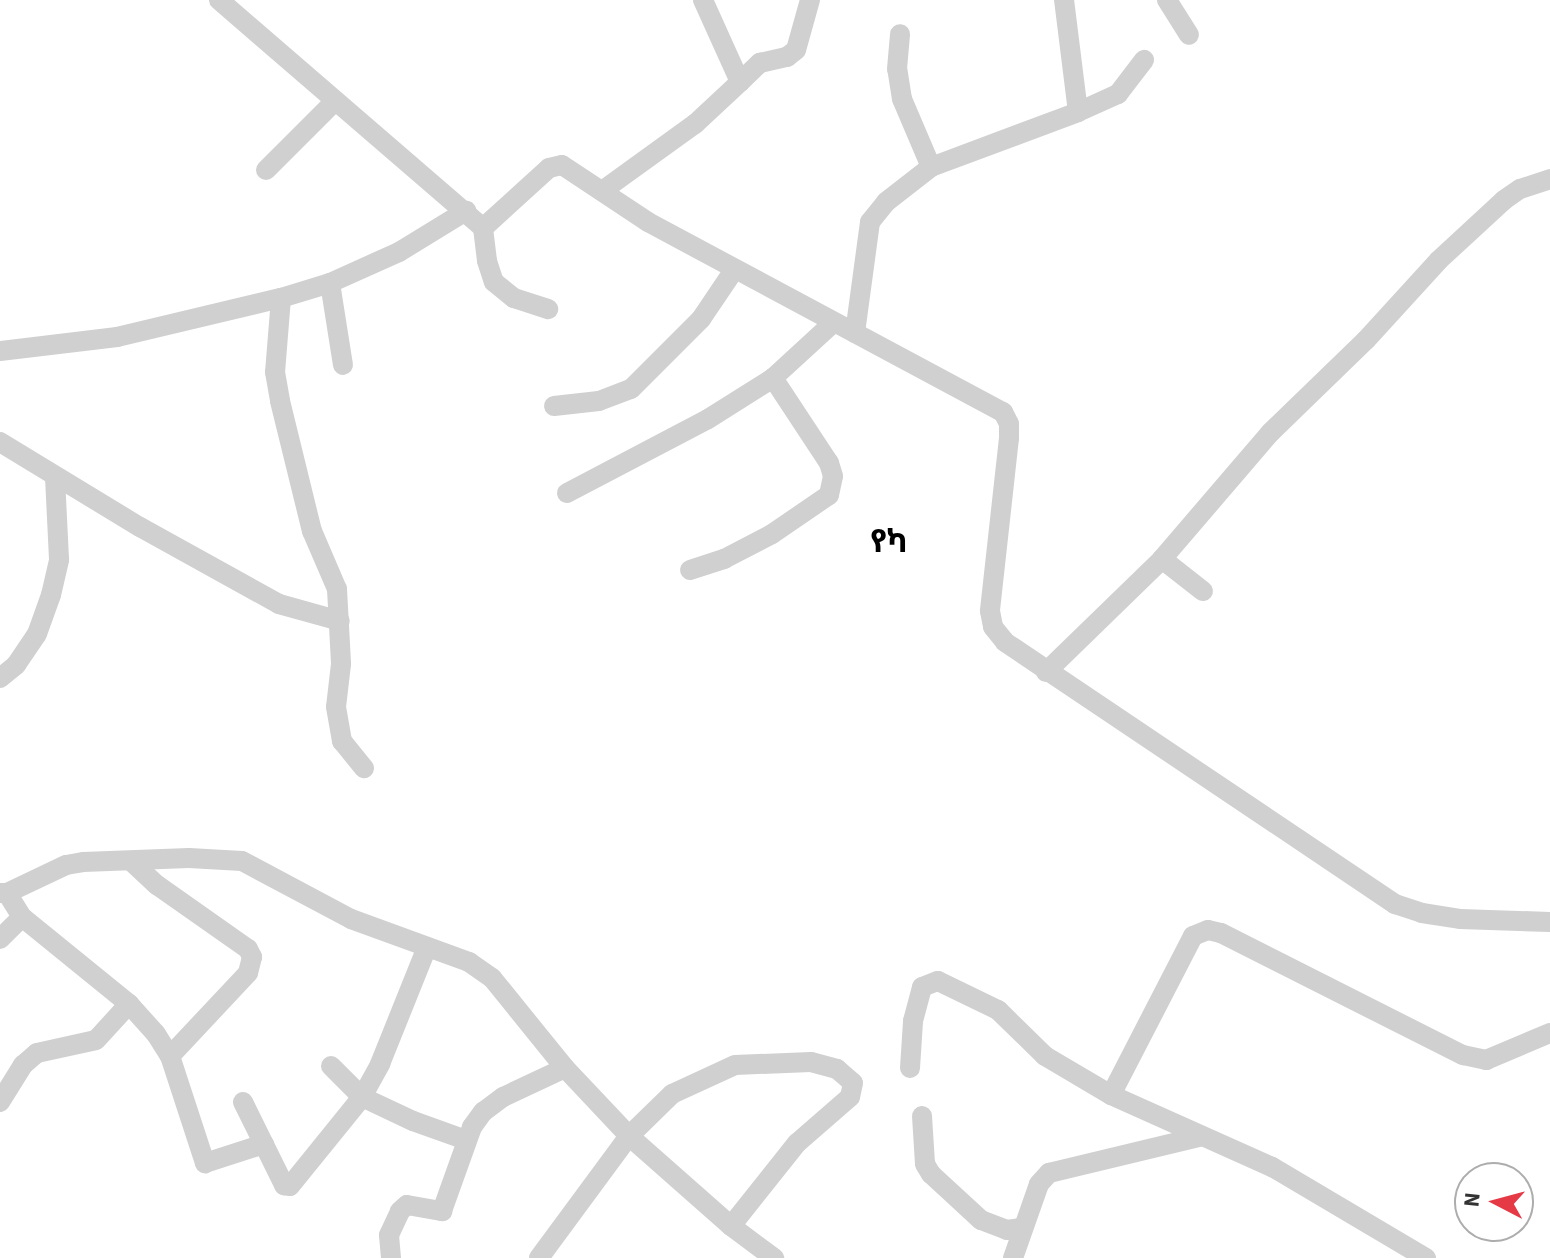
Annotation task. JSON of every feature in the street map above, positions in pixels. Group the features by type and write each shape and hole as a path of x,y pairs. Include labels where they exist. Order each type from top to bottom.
{"street":[{"path":"219,0 483,228 487,261 494,282 514,298 548,309"},
{"path":"703,0 740,82"},
{"path":"602,191 695,124 760,63 787,57 796,50 810,0"},
{"path":"1064,0 1078,112"},
{"path":"1167,0 1189,35"},
{"path":"900,34 897,69 902,99 931,167"},
{"path":"855,333 870,222 886,202 931,167 1118,94 1144,60"},
{"path":"266,170 335,101"},
{"path":"483,228 554,165 569,169 648,222 832,324 855,333 1003,412 1009,424 1009,438 990,611 993,627 1005,642 1395,904 1460,919 1550,922"},
{"path":"1046,672 1162,559 1271,432 1366,340 1439,260 1504,200 1520,189 1550,179"},
{"path":"0,351 104,340 281,298 330,283 399,252 466,211"},
{"path":"554,406 599,401 631,389 701,319 734,270"},
{"path":"330,283 343,365"},
{"path":"281,298 275,372 280,401 312,531 337,589 340,621 336,707 342,741 364,768"},
{"path":"567,493 708,419 773,378 832,324"},
{"path":"690,570 724,559 772,534 829,495 833,476 829,463 773,378"},
{"path":"0,442 55,477 279,604 340,621"},
{"path":"0,678 16,665 37,634 51,595 59,559 55,477"},
{"path":"1162,559 1203,591"},
{"path":"264,1144 205,1163 170,1056 129,1004 22,917 4,893 66,865 189,858 242,861 351,919 469,962 492,978 565,1068 629,1136 770,1257"},
{"path":"132,862 157,885 248,949 252,957 248,973 170,1056"},
{"path":"0,939 22,917"},
{"path":"1111,1095 1193,936 1208,930 1221,933 1463,1055 1486,1060 1550,1033"},
{"path":"243,1102 284,1185 290,1186 362,1097 380,1064 427,947"},
{"path":"910,1068 913,1021 922,987 938,981 998,1010 1045,1056 1111,1095 1307,1186 1426,1258"},
{"path":"0,1102 23,1065 37,1053 96,1040 129,1004"},
{"path":"539,1258 629,1136 672,1094 735,1065 825,1064 853,1083 850,1097 797,1143 731,1226"},
{"path":"331,1066 362,1097 466,1140"},
{"path":"391,1258 389,1235 400,1211 415,1205 442,1211 472,1127 495,1103 565,1068"},
{"path":"922,1116 925,1164 931,1174 981,1220 1007,1230 1022,1228"},
{"path":"1013,1258 1039,1184 1049,1173 1199,1137"}],"district":[{"name":"የካ","path":"889,542"}]}
